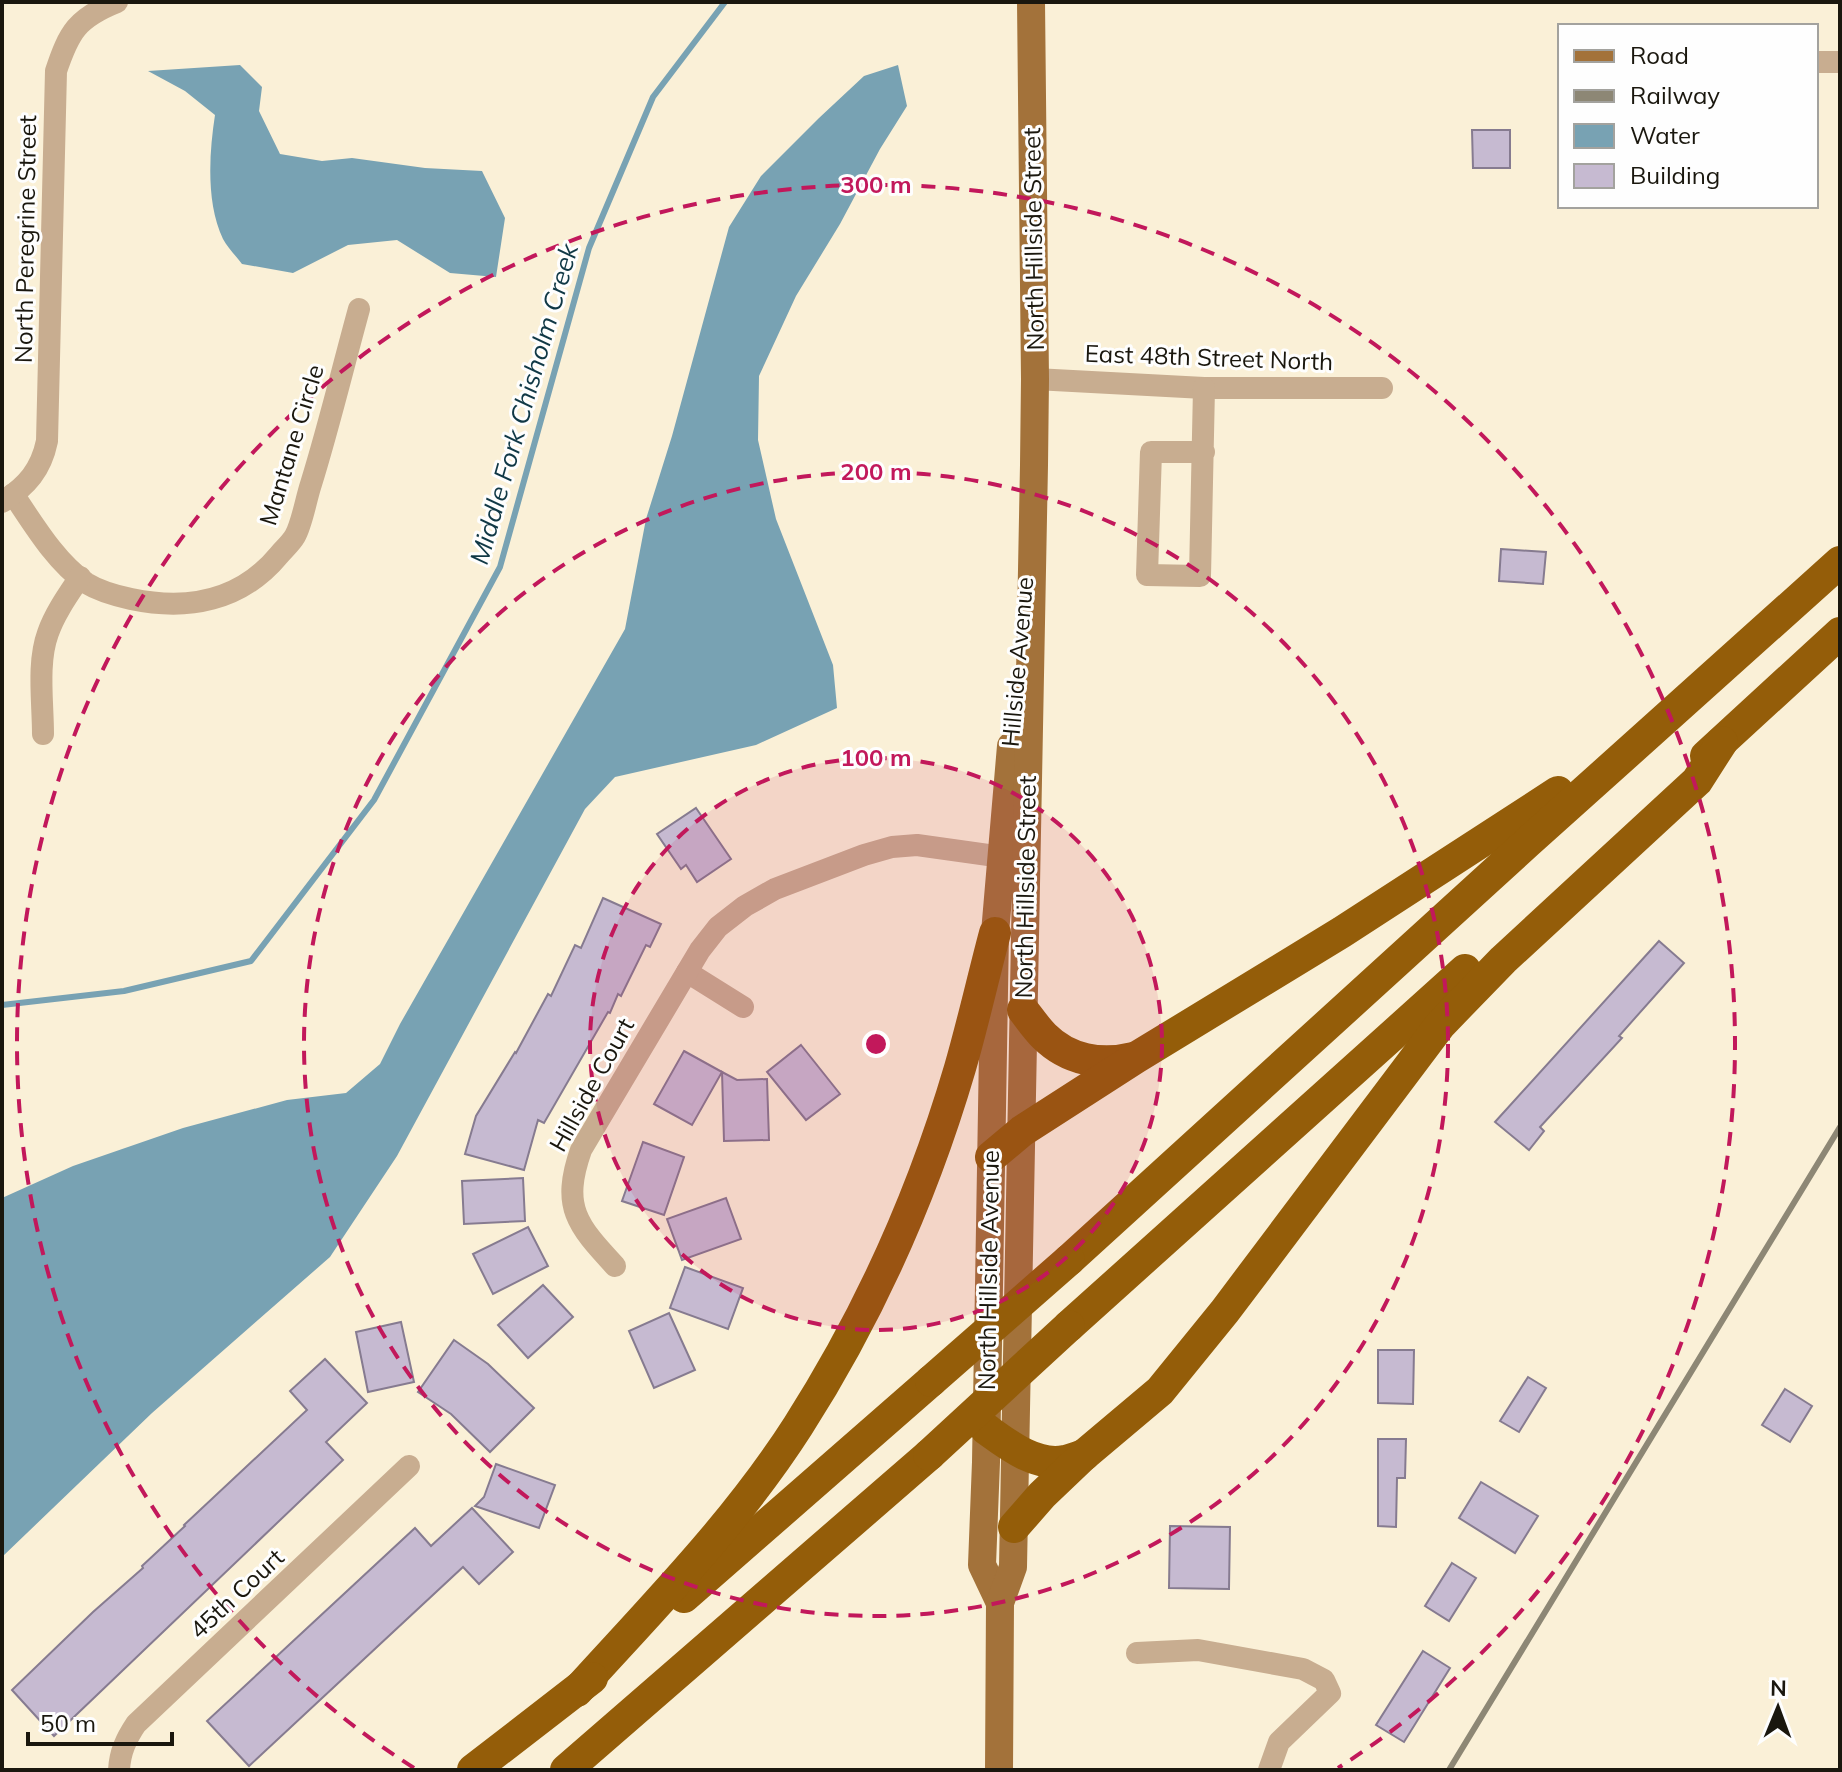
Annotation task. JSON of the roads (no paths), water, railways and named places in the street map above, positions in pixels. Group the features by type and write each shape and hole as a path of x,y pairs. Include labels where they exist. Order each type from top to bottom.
{"highway":[{"path":"473,1770 577,1691 1069,1260 1516,852 1840,562"},
{"path":"566,1770 929,1455 1840,633"},
{"path":"991,1157 1022,1131 1137,1057 1524,816 1697,692"},
{"path":"1014,1527 1084,1455 1160,1391 1225,1311 1441,1024 1503,960 1697,781 1722,742"},
{"path":"577,1691 734,1515 797,1427 844,1349 883,1274 932,1153 960,1068 995,933"},
{"path":"1023,1010 1044,1036 1061,1050 1081,1059 1111,1062 1137,1057"},
{"path":"986,1429 1034,1458 1062,1462 1084,1455"}],"main road":[{"name":"North Hillside Street","path":"1031,2 1035,379 1033,486"},
{"name":"Hillside Avenue","path":"995,933 1014,858 1033,486"},
{"name":"North Hillside Street","path":"999,1770 1000,1603 1013,1567 1022,1131 1023,1010 1014,858"},
{"name":"North Hillside Avenue","path":"995,933 982,1565 1000,1603"}],"street":[{"name":"North Peregrine Street","path":"8,498 29,480 41,464 47,441 56,71 73,31 88,16 117,2"},
{"path":"1818,62 1840,62"},
{"name":"Mantane Circle","path":"8,498 68,568 88,584 119,596 154,604 183,604 218,599 248,585 295,536 359,309"},
{"name":"East 48th Street North","path":"1035,379 1204,388 1382,388"},
{"path":"1204,388 1204,452 1200,576 1147,575 1151,452 1204,452"},
{"path":"43,734 42,665 47,635 56,614 80,577"},
{"name":"Hillside Court","path":"615,1266 580,1224 571,1191 574,1171 581,1150 700,950 718,927 745,906 775,889 892,847 917,845 1014,858"},
{"path":"687,972 743,1007"},
{"name":"45th Court","path":"119,1770 126,1739 136,1724 409,1466"},
{"path":"1137,1653 1198,1650 1303,1669 1324,1680 1330,1693 1279,1742 1269,1770"}],"water":[{"path":"240,65 262,87 259,111 280,154 322,161 352,158 425,168 482,171 505,218 496,277 450,273 397,240 348,245 293,273 242,264 223,239 211,194 210,162 215,115 185,91 148,71"},
{"path":"898,65 907,106 796,296 759,376 758,440 776,519 833,665 837,708 756,745 615,777 585,809 397,1156 330,1257 152,1413 2,1557 2,1198 73,1166 183,1128 287,1100 346,1093 380,1064 625,629 646,519 729,227 761,176 819,118 864,76"}],"waterway":[{"name":"Middle Fork Chisholm Creek","path":"2,1005 124,991 251,961 374,800 500,567 589,248 653,97 725,2"}],"railway":[{"path":"1449,1770 1840,1127"}]}
